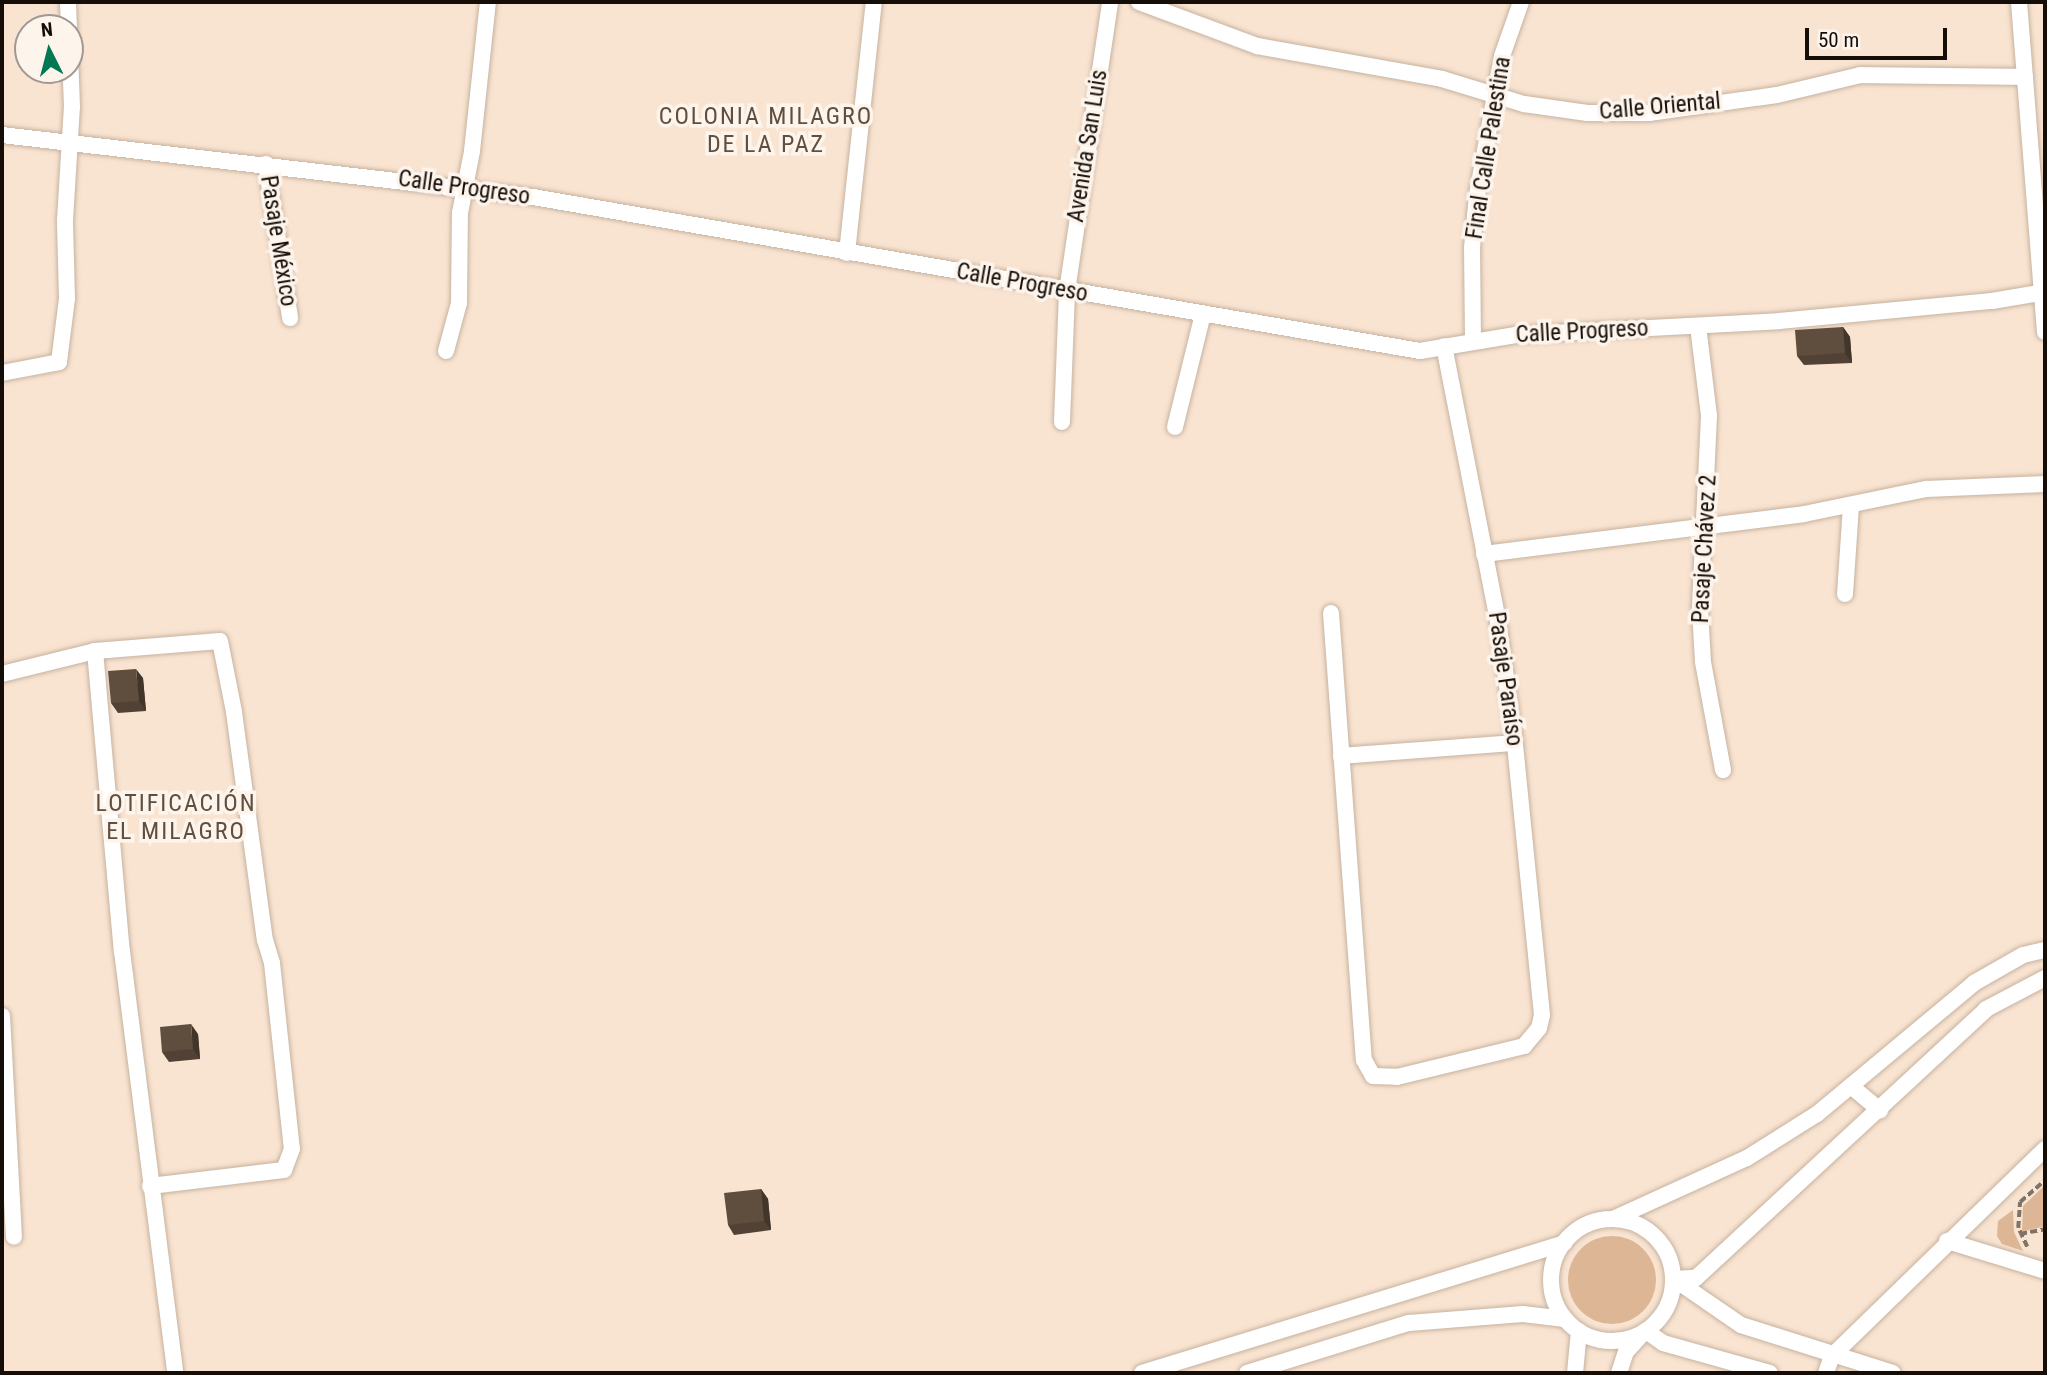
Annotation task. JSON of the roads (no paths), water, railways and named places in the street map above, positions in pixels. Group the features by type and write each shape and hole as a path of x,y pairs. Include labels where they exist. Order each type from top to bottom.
{"street":[{"path":"2,373 59,362 67,299 68,2"},
{"path":"446,351 459,303 465,187 488,2"},
{"path":"847,253 874,2"},
{"name":"Avenida San Luis","path":"1062,422 1067,291 1110,2"},
{"name":"Calle Oriental","path":"1139,2 1257,47 1442,79 1495,96 1587,113 1649,113 1777,95 1860,75 2025,77"},
{"name":"Final Calle Palestina","path":"1473,340 1472,248 1502,56 1521,2"},
{"path":"2019,2 2045,332"},
{"name":"Calle Progreso","path":"2,135 465,187 727,228 847,253 1420,351 1473,340 1888,312 2044,293"},
{"name":"Pasaje México","path":"266,164 290,318"},
{"path":"1175,427 1203,314"},
{"name":"Pasaje Chávez 2","path":"1698,326 1709,416 1700,610 1703,662 1723,770"},
{"name":"Pasaje Paraíso","path":"1341,756 1364,1060 1373,1076 1397,1077 1524,1046 1539,1028 1542,1015 1515,743 1484,554 1444,346"},
{"path":"1484,554 1705,528 1851,505 1926,489 2045,484"},
{"path":"1845,594 1851,505"},
{"path":"1331,613 1341,756 1515,743"},
{"path":"2,674 95,651 220,641 234,712 265,940 272,963 292,1149 284,1170 150,1186"},
{"path":"95,651 150,1186 175,1373"},
{"path":"1142,1373 1563,1243 1586,1225 1614,1219 1747,1158 1817,1114 1974,983 2023,955 2045,950"},
{"path":"1674,1279 1696,1278 1880,1111 1986,1009 2045,978"},
{"path":"2,1016 14,1237"},
{"path":"1851,1086 1880,1111"},
{"path":"1826,1373 1832,1356 1947,1241 2045,1149"},
{"path":"1614,1219 1640,1225 1661,1242 1674,1279 1669,1305 1626,1352 1619,1373"},
{"path":"1947,1241 2045,1271"},
{"path":"1563,1243 1551,1284 1565,1319 1579,1331 1617,1341 1644,1332 1663,1342 1770,1373"},
{"path":"1674,1279 1741,1325 1832,1356 1893,1373"},
{"path":"1247,1373 1409,1323 1483,1315 1565,1319"},
{"path":"1575,1373 1579,1331"}],"district":[{"name":"COLONIA MILAGRO DE LA PAZ","path":"766,131"},
{"name":"LOTIFICACIÓN EL MILAGRO","path":"176,818"}]}
